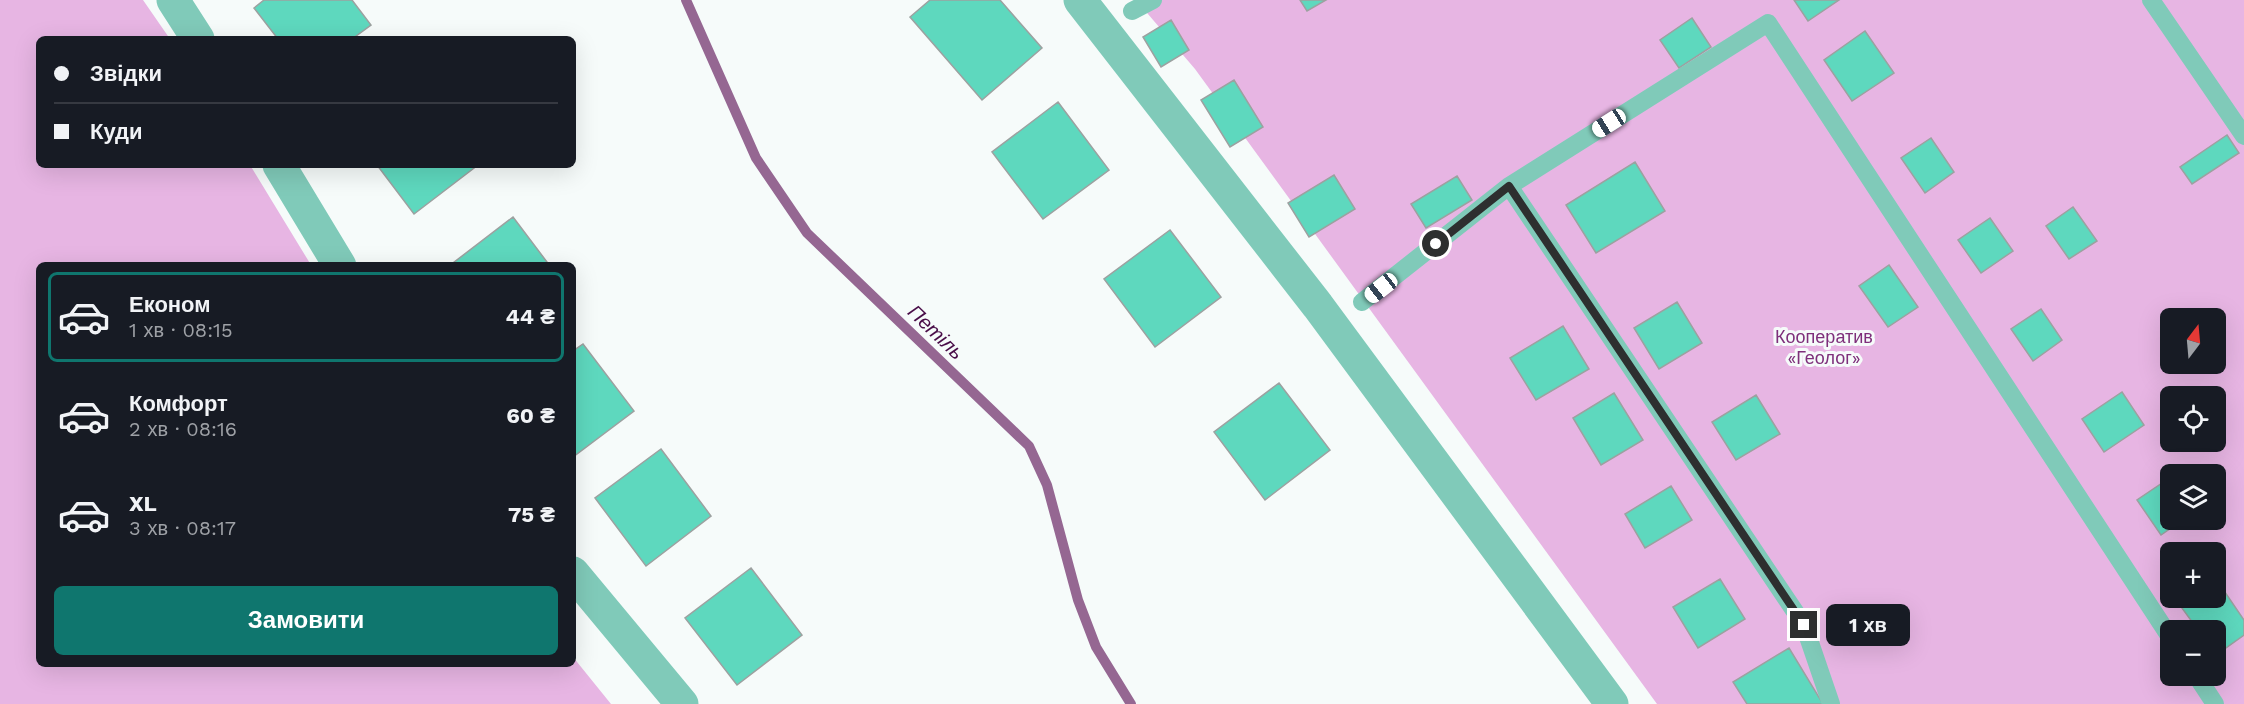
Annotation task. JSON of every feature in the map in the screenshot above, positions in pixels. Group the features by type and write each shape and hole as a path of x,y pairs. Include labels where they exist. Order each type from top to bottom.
{"street":[{"path":"173,0 196,36"},
{"path":"1080,0 1318,306 1612,704"},
{"path":"281,168 338,262"},
{"path":"576,577 682,704"}],"lane":[{"path":"1132,11 1153,0"},
{"path":"2151,0 2244,136"},
{"path":"1362,302 1509,186 1768,23 2160,622"},
{"path":"1509,186 1804,625 1831,704"},
{"path":"2203,686 2215,704"}],"green space":[{"path":"0,0 143,0 168,36 36,36 36,168 252,168 309,262 36,262 36,667 576,667 576,661 611,704 0,704"},
{"name":"Кооператив «Геолог»","path":"1136,0 2244,0 2244,704 1657,704 1195,69"}],"building":[{"path":"264,0 352,0 371,25 356,36 276,36 254,8"},
{"path":"930,0 1000,0 1042,48 982,100 910,17"},
{"path":"1300,0 1326,0 1307,11"},
{"path":"1794,0 1839,0 1808,21"},
{"path":"1692,18 1711,47 1679,68 1660,40"},
{"path":"1171,20 1189,50 1161,67 1143,37"},
{"path":"1865,31 1894,73 1852,101 1824,60"},
{"path":"1234,80 1263,127 1230,147 1201,100"},
{"path":"1058,102 1109,170 1043,219 992,152"},
{"path":"2227,135 2239,153 2192,184 2180,167"},
{"path":"1931,138 1954,172 1925,193 1901,158"},
{"path":"1635,162 1665,211 1596,253 1566,205"},
{"path":"379,168 474,168 414,214"},
{"path":"1334,175 1355,209 1309,237 1288,203"},
{"path":"1457,176 1472,200 1426,228 1411,204"},
{"path":"2073,207 2097,241 2069,259 2046,226"},
{"path":"513,217 547,262 454,262"},
{"path":"1990,218 2013,251 1981,273 1958,240"},
{"path":"1170,230 1221,297 1155,347 1104,279"},
{"path":"1889,265 1918,307 1888,327 1859,286"},
{"path":"1677,302 1702,343 1659,369 1634,328"},
{"path":"2041,309 2062,340 2033,361 2011,329"},
{"path":"1563,326 1589,369 1536,400 1510,358"},
{"path":"583,344 634,411 576,455 576,349"},
{"path":"1279,383 1330,450 1265,500 1214,432"},
{"path":"2122,392 2144,425 2104,452 2082,419"},
{"path":"1614,393 1643,440 1601,465 1573,418"},
{"path":"1756,395 1780,434 1736,460 1712,422"},
{"path":"661,449 711,516 646,566 595,498"},
{"path":"2160,484 2160,530 2168,530 2161,535 2137,500"},
{"path":"1671,486 1692,520 1645,548 1625,514"},
{"path":"751,568 802,635 737,685 685,618"},
{"path":"1720,579 1745,619 1698,648 1673,607"},
{"path":"2226,594 2244,620 2244,635 2226,648 2226,620 2191,620 2182,608 2226,608"},
{"path":"1789,648 1823,704 1747,704 1733,682"}],"waterway":[{"name":"Петіль","path":"686,0 756,158 807,233 1029,446 1047,485 1078,600 1096,647 1131,704"}],"route":[{"path":"1436,244 1509,186 1804,625"}]}
